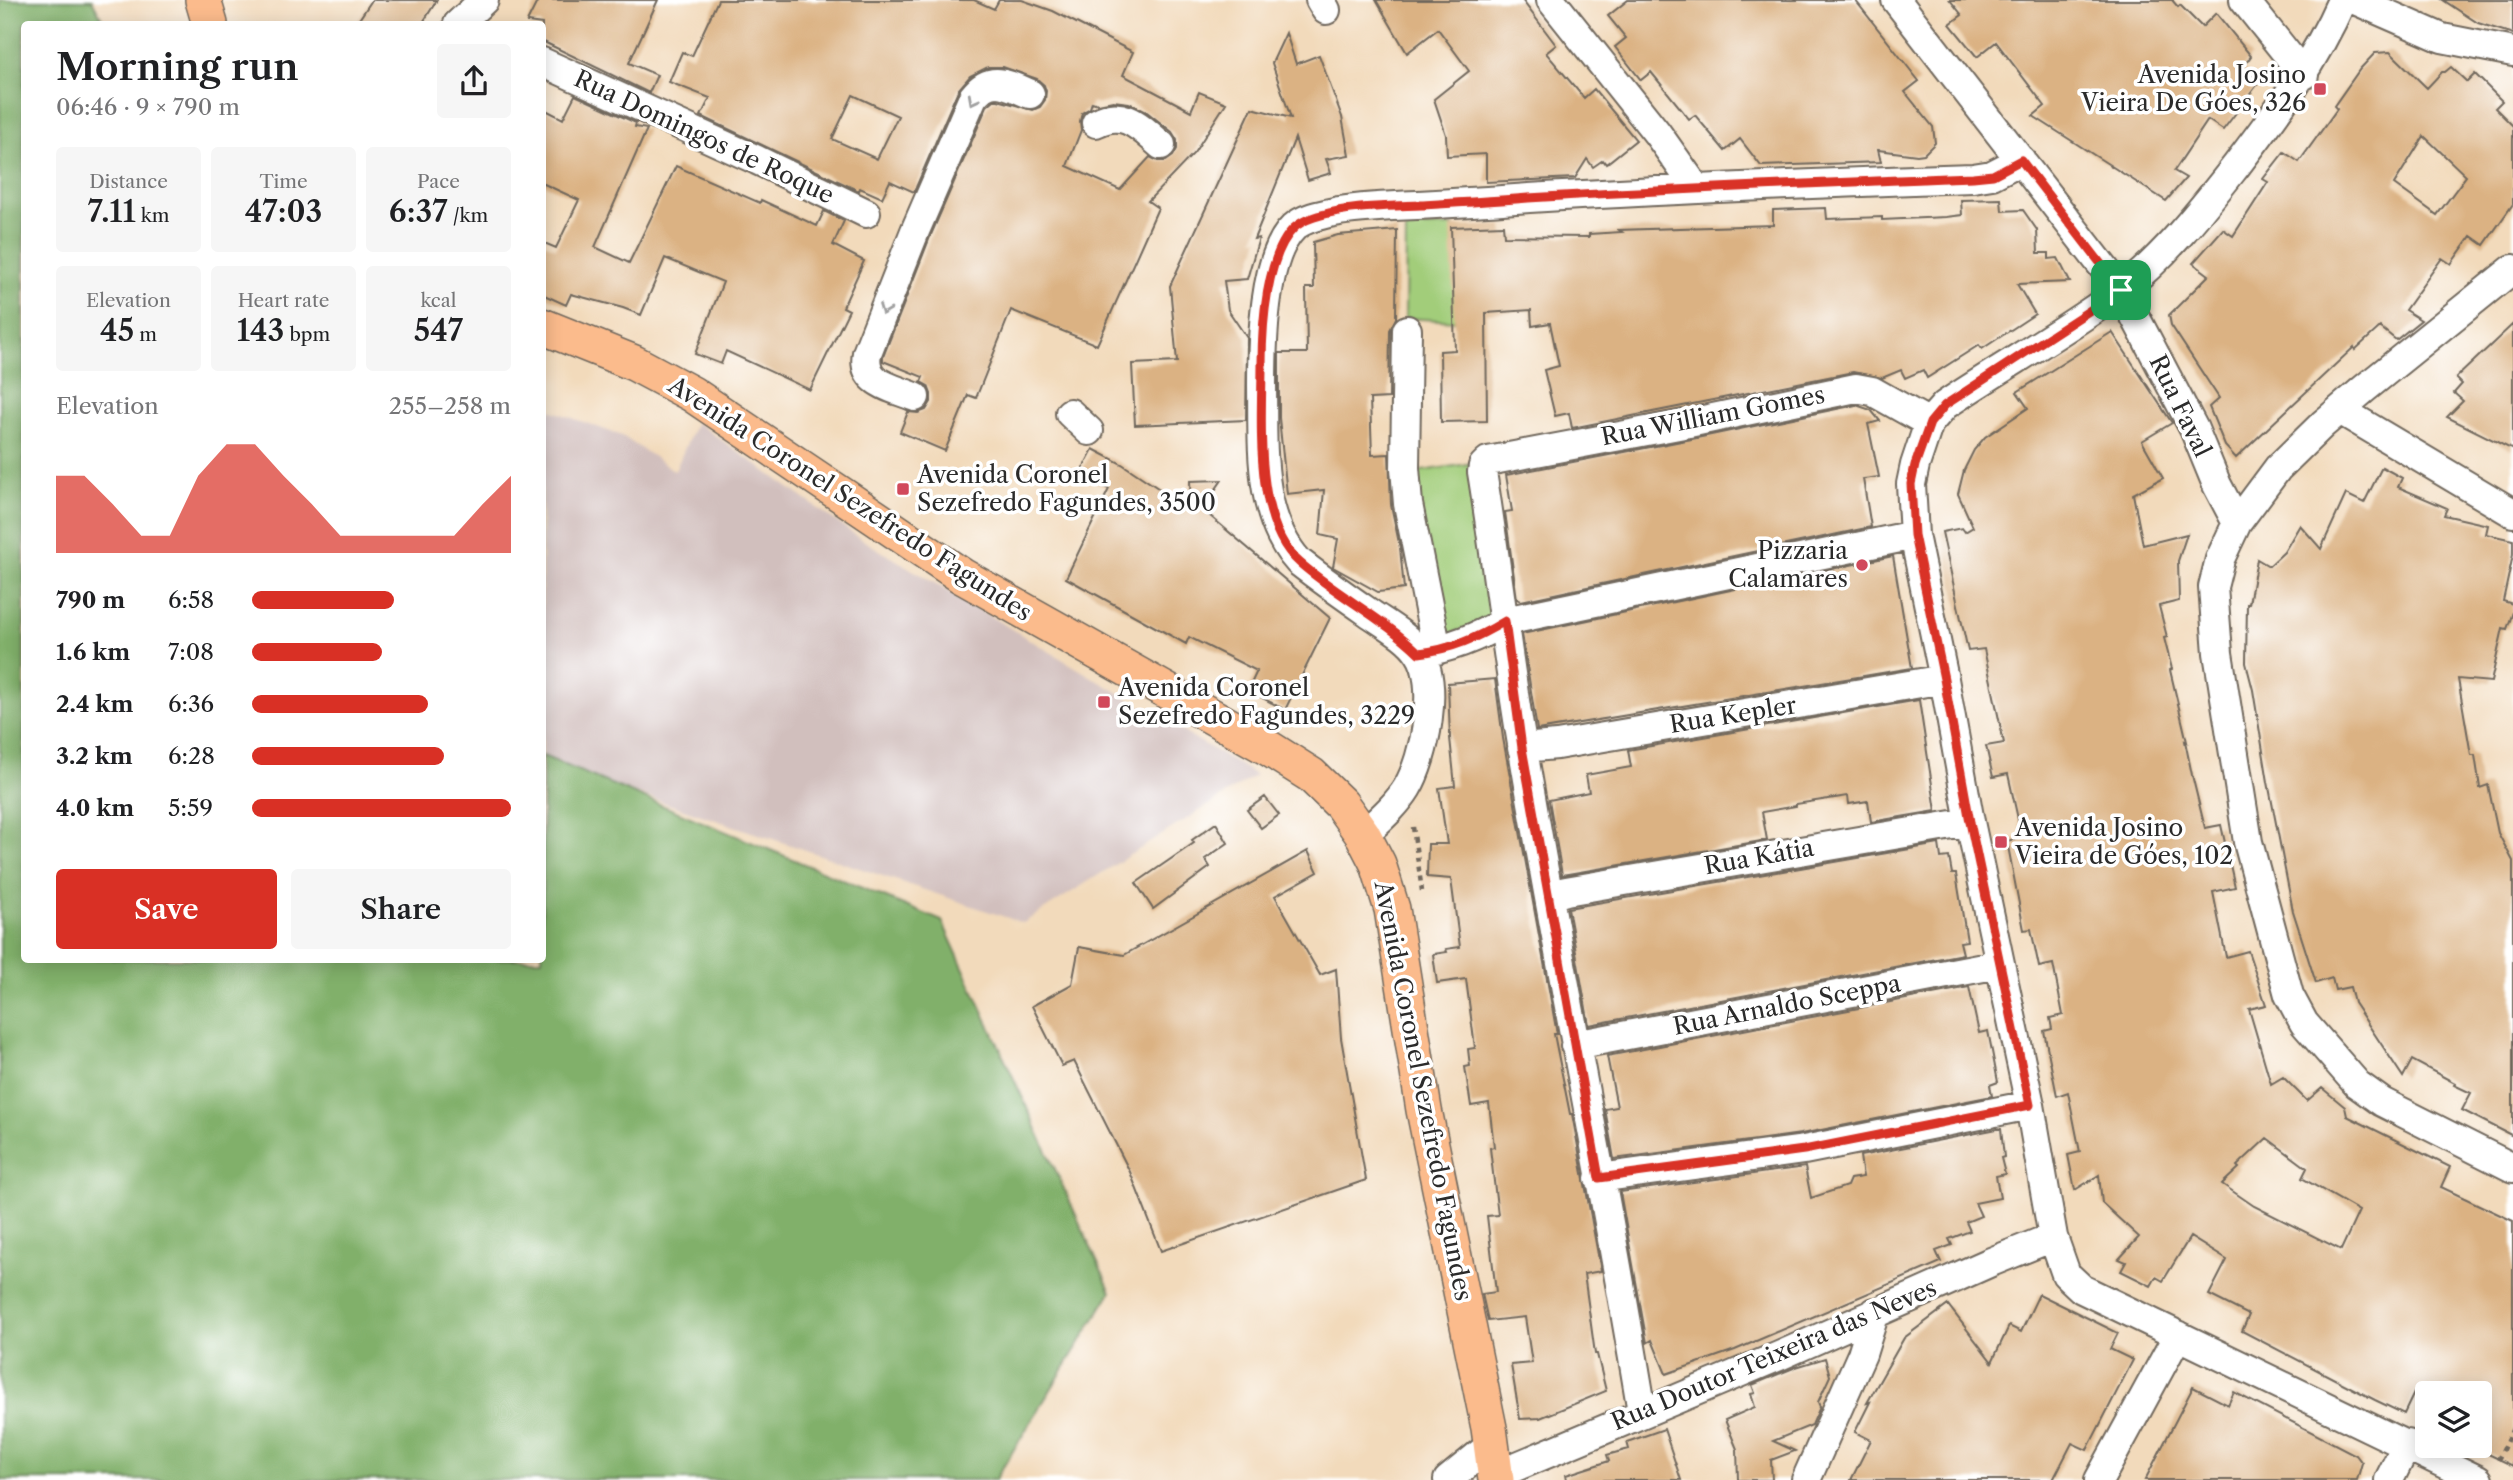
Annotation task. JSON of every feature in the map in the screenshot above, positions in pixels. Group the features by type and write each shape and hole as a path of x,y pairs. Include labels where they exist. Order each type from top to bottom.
{"main road":[{"path":"203,0 209,21"},
{"name":"Avenida Coronel Sezefredo Fagundes","path":"546,328 634,363 692,394 962,576 1270,749 1311,775 1341,804 1363,835 1378,864 1392,909 1424,1110 1495,1466"}],"street":[{"path":"1550,0 1657,133 1696,188"},
{"name":"Rua Faval","path":"1896,0 2121,290 2194,429 2236,523"},
{"path":"2244,0 2304,75"},
{"path":"2342,0 2327,36 2304,75 2208,201 2172,243 2121,290 1945,405 1930,423 1911,484 1914,535 1970,822 2030,1105 2053,1237 2066,1274 2082,1289 2178,1335 2407,1444 2486,1475"},
{"path":"2355,0 2442,38 2513,51"},
{"name":"Rua Domingos de Roque","path":"546,64 866,213"},
{"path":"915,397 868,374 864,366 867,353 915,231 973,97 979,88 1000,82 1030,94"},
{"path":"1097,122 1118,116 1132,122 1160,145"},
{"path":"1914,535 1505,621 1480,636 1428,651 1298,562 1277,530 1271,511 1265,464 1262,349 1268,296 1276,258 1294,227 1306,220 1338,211 1696,188 1973,177 1993,175 2021,160"},
{"path":"2513,269 2340,410 2278,468 2236,523 2220,559 2213,587 2218,653 2248,842 2289,995 2304,1023 2357,1084 2382,1102 2513,1168"},
{"path":"1363,835 1407,788 1426,737 1428,692 1425,669 1428,651 1405,468 1408,330"},
{"name":"Rua William Gomes","path":"1505,621 1482,472 1488,461 1689,423 1856,387 1872,391 1930,423"},
{"path":"2340,410 2513,513"},
{"path":"1505,621 1522,748 1599,1178 1621,1282 1642,1412"},
{"name":"Rua Kepler","path":"1522,748 1558,745 1944,679"},
{"name":"Rua Kátia","path":"1549,896 1970,822"},
{"name":"Rua Arnaldo Sceppa","path":"1575,1045 1999,964"},
{"path":"1599,1178 1804,1150 2030,1105"},
{"name":"Rua Doutor Teixeira das Neves","path":"1448,1480 1495,1466 1642,1412 1779,1356 1875,1312 2053,1237"},
{"path":"1806,1480 1862,1354 1875,1312"},
{"path":"2099,1480 2178,1335"},
{"path":"2389,1480 2407,1444"}],"path":[{"path":"1407,788 1423,895"},
{"path":"2486,1475 2513,1428"}],"shaded area":[{"path":"546,408 622,436 675,471 696,422 861,539 1256,775 1023,923 546,763"}],"green space":[{"path":"0,0 92,0 103,21 21,21 21,963 546,963 546,757 942,921 1111,1292 995,1480 0,1480"},
{"path":"1453,226 1457,321 1405,318 1406,227"},
{"path":"1474,463 1498,616 1437,639 1409,473"}],"building":[{"path":"372,0 437,0 424,21 358,21"},
{"path":"538,0 658,0 629,63 657,75 649,93 546,43 546,21 528,21"},
{"path":"718,0 974,0 994,9 999,0 1022,0 1053,11 1133,52 1123,75 1191,111 1199,92 1226,103 1194,153 1148,201 1158,208 1097,345 1011,310 976,398 968,395 945,451 900,432 908,412 926,410 931,402 931,394 928,386 921,382 923,377 883,361 883,357 930,237 987,106 998,100 1033,110 1040,107 1045,100 1044,85 1037,79 1003,67 988,67 970,76 958,90 914,192 890,181 882,198 860,188 859,191 701,116 710,98 669,82 682,52 692,56","holes":["853,95 898,116 877,159 832,139","1113,101 1129,103 1147,112 1172,132 1177,140 1177,149 1173,156 1166,161 1150,157 1120,190 1067,166 1081,130 1082,113 1090,108 1092,102 1098,104"]},
{"path":"1376,0 1522,0 1556,45 1546,53 1584,98 1594,89 1636,140 1606,164 1603,160 1593,167 1587,159 1575,178 1486,182 1486,154 1447,156 1446,135 1434,99 1469,71 1438,29 1407,53"},
{"path":"1628,0 1855,0 1919,81 1905,92 1933,127 1935,143 1924,154 1917,155 1878,150 1881,162 1761,166 1740,139 1725,151 1695,115 1689,119 1651,72 1641,80 1615,47 1626,38 1608,16"},
{"path":"1950,0 2172,0 2202,27 2216,13 2251,56 2242,69 2260,81 2223,130 2208,120 2174,171 2186,178 2166,201 2033,116 2045,106 1996,42 1977,57 1950,24 1962,15"},
{"path":"2443,0 2513,0 2513,34 2478,23"},
{"path":"1286,33 1296,64 1319,55 1342,117 1349,155 1326,159 1331,173 1308,180 1295,138 1254,239 1259,238 1247,279 1224,281 1228,310 1247,338 1246,420 1135,425 1132,364 1177,362 1170,286 1252,108 1291,118 1272,63"},
{"path":"2390,52 2427,88 2442,72 2451,67 2467,82 2475,74 2502,101 2495,108 2513,126 2513,204 2484,245 2471,236 2451,264 2442,258 2405,310 2421,320 2396,340 2380,327 2355,350 2354,347 2236,458 2225,446 2209,407 2219,398 2171,325 2169,315 2209,275 2193,263 2223,229 2233,236 2268,182 2263,179 2284,152 2299,162 2337,109 2334,106 2375,53","holes":["2424,136 2466,176 2437,215 2394,184"]},
{"path":"575,95 636,123 635,127 647,129 595,247 629,263 676,166 817,226 824,211 844,221 833,245 864,261 843,307 849,310 810,390 726,351 721,364 695,354 723,282 665,258 641,315 571,294 566,305 546,296 546,244 556,248 579,200 546,185 546,110 563,119"},
{"path":"2001,199 2002,211 2023,210 2037,230 2038,253 2049,253 2049,259 2058,258 2070,282 2017,284 2035,314 1982,349 1979,345 1927,378 1923,370 1905,378 1901,370 1882,378 1853,372 1572,428 1569,413 1555,416 1544,370 1559,366 1550,323 1532,326 1531,310 1486,313 1487,421 1441,422 1440,351 1455,350 1451,227 1503,225 1504,236 1589,237 1589,234 1622,232 1619,230 1773,225 1773,210 1826,208 1827,219 1946,217 1962,215 1961,200"},
{"path":"1397,230 1396,318 1390,330 1389,398 1370,399 1372,455 1389,454 1391,505 1400,548 1404,589 1378,592 1333,567 1338,539 1320,535 1324,490 1287,494 1279,418 1279,353 1307,353 1306,288 1314,288 1313,242 1338,235"},
{"path":"2513,324 2513,450 2447,417 2463,401 2454,393 2462,384 2456,378"},
{"path":"2112,332 2172,423 2142,441 2163,478 2133,494 2143,545 2187,534 2178,561 2179,601 2159,606 2167,637 2164,638 2172,669 2170,670 2205,828 2221,825 2235,887 2213,892 2226,957 2248,951 2266,1005 2249,1009 2271,1084 2283,1077 2307,1101 2322,1088 2345,1107 2347,1116 2450,1167 2441,1187 2513,1221 2513,1466 2492,1456 2492,1381 2415,1381 2415,1393 2404,1414 2242,1331 2249,1315 2209,1295 2227,1260 2190,1237 2163,1281 2156,1277 2151,1286 2121,1271 2126,1262 2119,1259 2139,1237 2102,1203 2099,1175 2075,1190 2068,1155 2080,1152 2068,1092 2057,1096 2044,1031 2052,1029 2050,1018 2063,1015 2053,964 2039,967 2031,929 2024,930 2007,841 2022,837 2008,774 1993,777 1986,746 2004,743 1984,649 1968,651 1942,532 1962,528 1965,532 1973,527 1958,494 1964,470 1974,450 1985,437 2028,408 2017,392","holes":["2267,1138 2307,1168 2302,1178 2359,1211 2341,1250 2254,1206 2222,1184"]},
{"path":"1856,405 1871,410 1880,421 1868,424 1879,477 1863,479 1871,527 1521,601 1517,599 1505,512 1512,511 1506,475"},
{"path":"1093,449 1122,464 1191,510 1190,481 1222,480 1202,509 1330,618 1285,710 1248,690 1257,671 1189,637 1186,644 1066,578 1109,489 1080,474"},
{"path":"2382,467 2402,478 2398,487 2447,508 2444,515 2488,525 2486,534 2513,540 2513,555 2503,601 2513,604 2513,612 2507,629 2503,628 2491,682 2458,679 2471,755 2475,755 2480,788 2488,785 2498,833 2513,861 2513,1136 2462,1110 2471,1093 2454,1085 2455,1083 2412,1060 2403,1077 2354,1003 2350,987 2335,990 2332,978 2316,983 2293,911 2246,663 2247,604 2257,559 2269,566 2284,552 2300,525 2321,549 2346,494 2364,503"},
{"path":"1893,556 1912,668 1537,730 1522,634"},
{"path":"1495,679 1503,738 1557,1034 1554,1034 1601,1271 1584,1274 1595,1354 1606,1391 1540,1418 1520,1419 1511,1365 1532,1363 1525,1317 1488,1321 1482,1294 1496,1292 1487,1216 1498,1215 1490,1148 1494,1147 1489,1103 1471,1106 1465,1067 1470,1066 1468,1049 1475,1048 1466,979 1437,983 1433,954 1460,947 1451,879 1427,877 1428,844 1447,844 1439,788 1455,786 1448,683"},
{"path":"1919,700 1936,811 1871,822 1868,801 1849,804 1848,796 1796,804 1762,812 1767,840 1562,875 1549,800 1589,792 1586,775 1631,767 1628,750"},
{"path":"1265,797 1279,815 1261,828 1247,810"},
{"path":"1216,823 1228,843 1205,859 1210,867 1153,909 1136,883 1194,843 1192,840"},
{"path":"1939,844 1941,858 1949,857 1952,874 1956,874 1967,941 1960,942 1963,954 1589,1025 1568,908"},
{"path":"1308,851 1318,872 1275,896 1320,975 1336,969 1341,1038 1366,1180 1161,1251 1130,1172 1074,1061 1062,1066 1032,1006 1072,984 1079,947 1124,955"},
{"path":"1969,987 1979,1033 1988,1031 1998,1082 1990,1085 1992,1096 1801,1134 1614,1159 1605,1109 1617,1107 1607,1056"},
{"path":"2001,1129 2004,1157 2001,1158 2005,1174 1996,1176 2000,1198 1975,1203 1981,1216 1966,1222 1970,1231 1949,1239 1952,1245 1936,1251 1941,1262 1735,1350 1666,1374 1652,1340 1647,1343 1620,1192 1805,1167 1811,1198 1847,1186 1850,1179 1863,1177 1860,1156"},
{"path":"2039,1294 2118,1333 2110,1349 2133,1360 2087,1450 2072,1443 2053,1480 1851,1480 1871,1440 1855,1432 1870,1402 1867,1403 1904,1338 1948,1305 1992,1362 2009,1326 2021,1332"},
{"path":"1825,1358 1830,1376 1818,1402 1820,1407 1812,1425 1773,1441 1795,1451 1771,1460 1772,1480 1738,1480 1737,1449 1725,1420 1755,1407 1751,1394 1755,1393 1752,1385"},
{"path":"2193,1387 2228,1405 2234,1392 2356,1455 2362,1463 2357,1480 2145,1480"},
{"path":"1664,1429 1681,1480 1567,1480 1566,1475 1609,1461 1607,1455 1629,1449 1627,1442"}],"place":[{"name":"Avenida Josino Vieira De Góes, 326","path":"2320,89"},
{"name":"Avenida Coronel Sezefredo Fagundes, 3500","path":"903,489"},
{"name":"Pizzaria Calamares","path":"1862,565"},
{"name":"Avenida Coronel Sezefredo Fagundes, 3229","path":"1104,702"},
{"name":"Avenida Josino Vieira de Góes, 102","path":"2001,842"}],"route":[{"path":"2021,160 2121,290 1945,405 1930,423 1911,484 1914,535 1970,822 2030,1105 1804,1150 1599,1178 1522,748 1505,621 1461,644 1419,653 1397,632 1298,562 1277,530 1267,486 1262,436 1262,349 1268,296 1276,258 1284,241 1294,227 1306,220 1338,211 1696,188 1973,177 1993,175 2021,160"}]}
